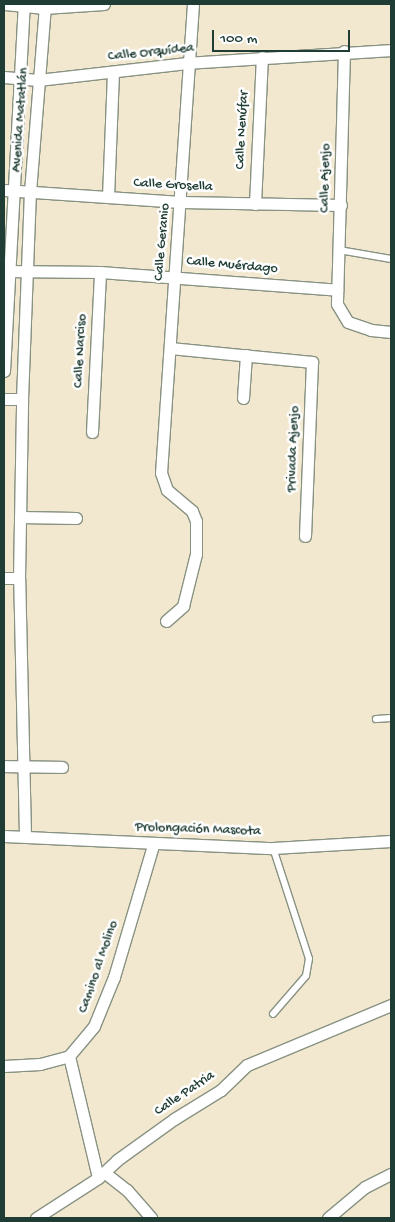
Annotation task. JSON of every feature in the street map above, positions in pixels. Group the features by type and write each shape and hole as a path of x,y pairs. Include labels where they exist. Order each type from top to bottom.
{"street":[{"path":"5,4 45,6 104,4"},
{"name":"Calle Geranio","path":"166,621 183,606 187,598 196,554 196,521 192,511 161,482 181,202 187,63 192,4"},
{"name":"Avenida Matatlán","path":"4,371 9,190 21,81 23,5"},
{"name":"Avenida Matatlán","path":"25,835 19,578 22,399 30,192 45,6"},
{"name":"Calle Orquídea","path":"4,77 21,81 38,80 187,63 391,50"},
{"name":"Calle Ajenjo","path":"344,52 338,304 348,322 371,330 391,332"},
{"name":"Calle Nenúfar","path":"255,204 262,57"},
{"path":"108,197 113,72"},
{"name":"Calle Grosella","path":"9,190 181,202 341,205"},
{"name":"Calle Muérdago","path":"7,271 100,272 338,290"},
{"name":"Calle Narciso","path":"92,432 100,272"},
{"path":"170,348 246,355 243,398"},
{"name":"Privada Ajenjo","path":"246,355 312,362 305,536"},
{"path":"4,400 22,399"},
{"path":"20,517 76,518"},
{"path":"4,578 19,578"},
{"path":"4,766 62,767"},
{"path":"4,830 4,836"},
{"name":"Prolongación Mascota","path":"4,836 25,835 153,845 273,848 391,841"},
{"name":"Camino al Molino","path":"69,1056 94,1026 106,999 153,845"},
{"name":"Calle Patria","path":"36,1218 101,1175 117,1160 174,1119 221,1090 247,1065 390,1010"},
{"path":"4,1066 40,1064 69,1056 101,1175 127,1190 151,1218"},
{"path":"328,1218 365,1187 391,1174"}],"lane":[{"path":"339,250 391,259"},
{"path":"376,719 391,718"},
{"path":"273,848 309,959 306,976 273,1014"}]}
